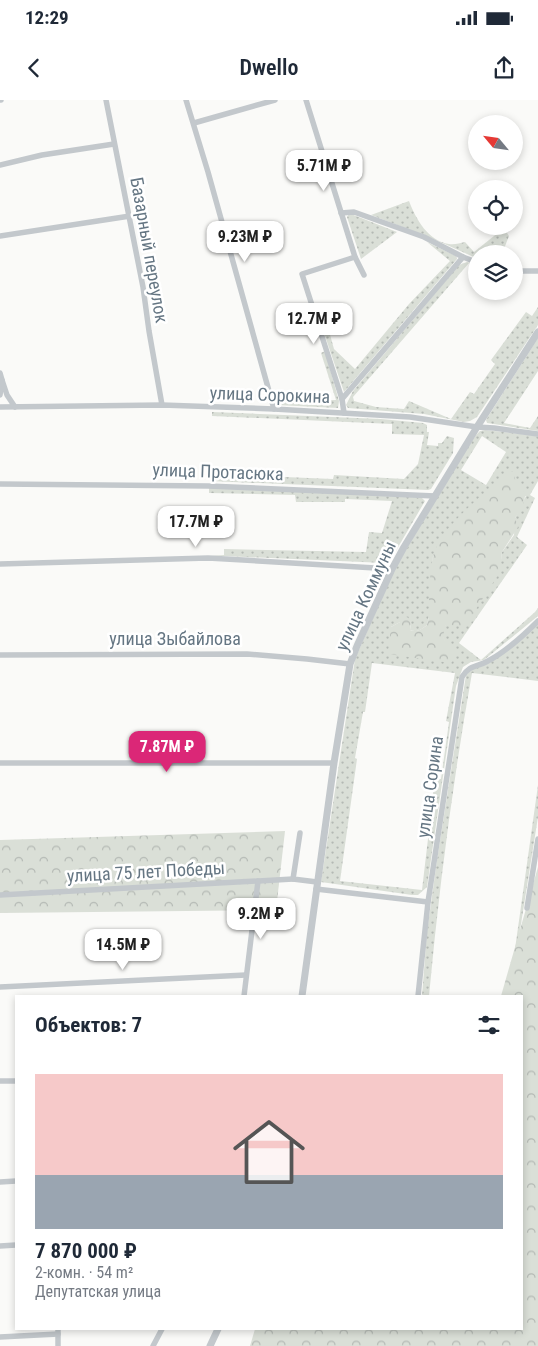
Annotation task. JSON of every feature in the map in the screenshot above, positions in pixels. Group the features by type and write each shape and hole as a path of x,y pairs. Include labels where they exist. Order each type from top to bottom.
{"street":[{"name":"Базарный переулок","path":"106,100 130,216 162,405"},
{"path":"186,100 274,409"},
{"path":"194,123 275,100"},
{"path":"306,100 355,257 364,275"},
{"path":"0,165 42,155 114,144"},
{"path":"341,213 354,212 424,238 468,259"},
{"path":"0,236 130,216"},
{"path":"344,412 342,399 302,274 355,257"},
{"path":"342,399 463,257"},
{"path":"523,271 538,271"},
{"name":"улица Коммуны","path":"302,995 334,763 350,664 356,646 392,569 477,427 538,332"},
{"path":"0,373 7,395 15,407"},
{"path":"0,395 2,380"},
{"name":"улица Сорокина","path":"0,407 162,405 344,412 410,417 538,434"},
{"name":"улица Протасюка","path":"0,484 208,486 435,496"},
{"path":"0,564 208,558 392,569"},
{"name":"улица Сорина","path":"418,995 428,902 462,677 470,668 487,662 528,631 538,621"},
{"name":"улица Зыбайлова","path":"0,655 247,654 306,658 350,664"},
{"path":"0,763 334,763"},
{"path":"293,879 300,832"},
{"path":"527,908 538,839"},
{"name":"улица 75 лет Победы","path":"0,895 293,879 317,886 428,902"},
{"path":"244,995 258,881"},
{"path":"0,987 246,975"},
{"path":"0,1081 15,1081"},
{"path":"0,1182 15,1181"},
{"path":"0,1246 15,1245"},
{"path":"153,1346 161,1330"},
{"path":"210,1346 218,1330"},
{"path":"0,1337 58,1331 58,1346"}],"green space":[{"path":"409,201 419,222 429,234 435,239 451,244 465,242 468,245 468,254 429,237 371,215"},
{"path":"349,214 397,232 361,259 347,217"},
{"path":"495,235 509,236 506,245 483,245"},
{"path":"427,242 456,256 457,259 344,392 324,333 329,331 334,349 355,369 409,304 450,261"},
{"path":"468,262 353,397 354,401 376,407 404,409 409,401 451,419 470,392 474,394 495,364 491,360 526,312 532,316 538,307 538,325 477,417 464,422 424,414 348,408 346,405 353,391 459,265"},
{"path":"538,338 538,371 504,423 530,428 538,416 538,431 487,423 486,420 489,415"},
{"path":"325,351 339,401 338,408 277,405 276,401 336,400 321,353"},
{"path":"212,412 381,419 423,423 427,425 427,432 429,432 427,445 438,446 438,443 442,443 447,436 454,438 453,453 431,489 428,490 210,481 211,474 333,479 334,475 404,479 418,464 424,435 392,434 392,424 212,416"},
{"path":"480,431 538,436 538,481 530,495 535,498 517,537 527,545 459,643 481,660 538,608 538,616 484,660 471,662 463,667 456,686 427,887 418,895 412,895 321,882 355,659 394,570 455,467","holes":["482,436 506,452 486,485 461,470","526,496 515,518 514,535 502,552 501,560 443,628 442,635 446,644 391,627 400,622 411,621 410,630 417,631 427,625 433,556","372,663 455,673 446,721 449,722 441,779 435,779 422,890 340,881 357,759 355,758 363,712 365,712"]},
{"path":"515,470 515,479 523,489 525,498 515,518 518,527 502,552 500,572 465,626 446,625 444,629 443,637 445,641 458,653 451,663 388,654 391,627 403,618 407,617 411,621 410,630 412,631 419,630 427,625 433,557 444,535 462,513 504,476"},
{"path":"209,488 420,496 425,501 390,561 385,563 224,556 209,555 224,555 224,549 366,552 369,532 382,533 392,501 345,499 345,502 296,502 295,495 209,493"},
{"path":"538,624 538,681 472,673 447,834 429,995 422,995 427,932 466,675 473,667 490,663"},
{"path":"538,785 538,817 517,949 515,949"},
{"path":"285,831 276,910 0,913 0,840"},
{"path":"538,867 538,1346 250,1346 255,1330 523,1330 523,995 501,995"}]}
